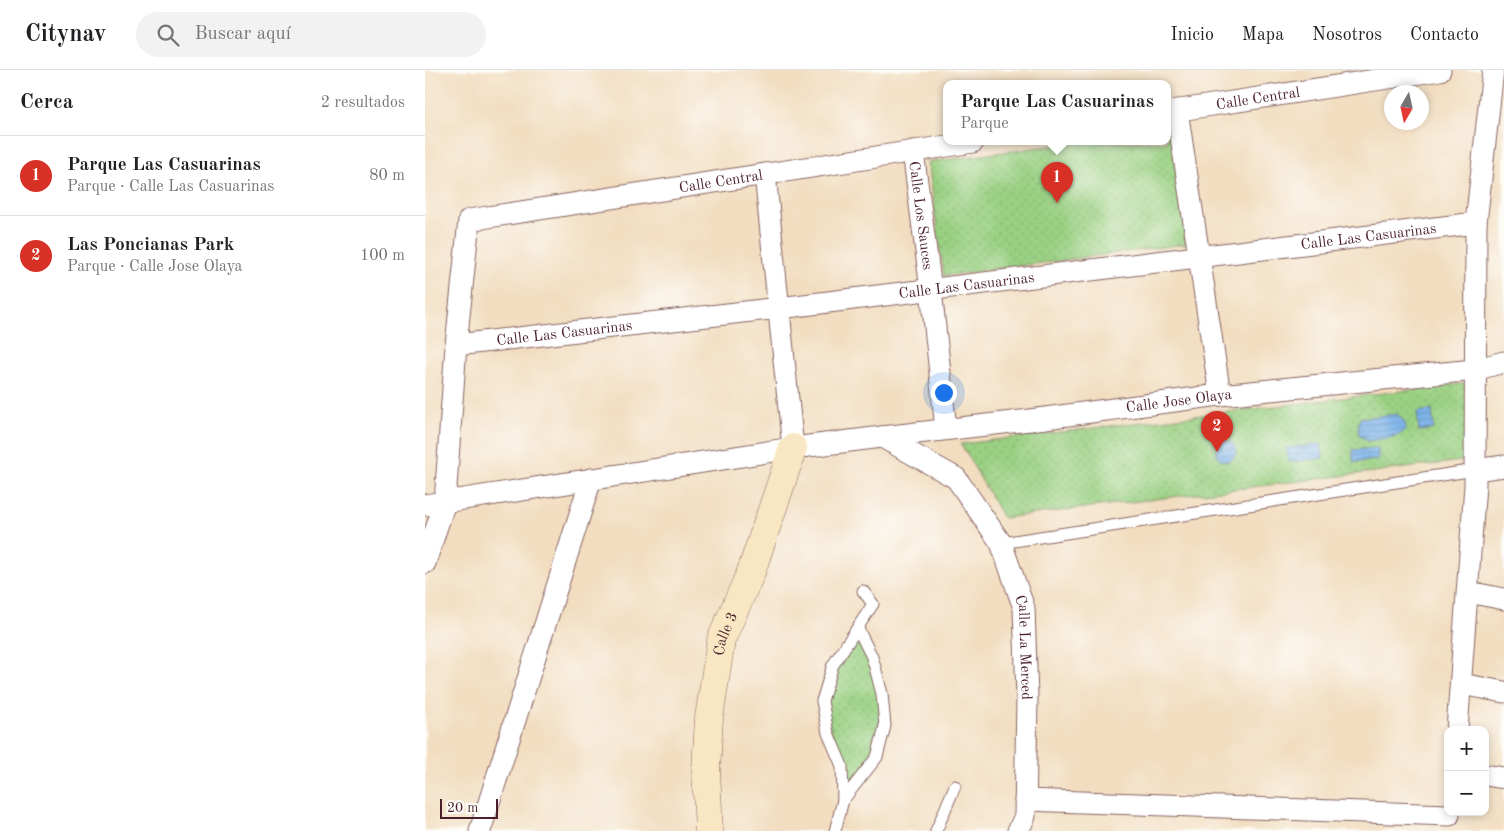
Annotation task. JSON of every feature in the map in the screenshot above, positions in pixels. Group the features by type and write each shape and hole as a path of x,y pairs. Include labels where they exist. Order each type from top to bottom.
{"street":[{"name":"Calle Central","path":"1172,111 1440,70"},
{"path":"1457,726 1475,470 1476,223 1493,70"},
{"path":"1172,111 1220,395"},
{"name":"Calle Central","path":"456,345 469,220 953,145"},
{"name":"Calle Los Sauces","path":"913,151 946,429"},
{"path":"765,174 793,448"},
{"name":"Calle Las Casuarinas","path":"456,345 931,290 1476,223"},
{"path":"425,563 456,345"},
{"name":"Calle Jose Olaya","path":"435,503 793,448 1220,395 1475,370 1504,362"},
{"name":"Calle La Merced","path":"882,437 956,478 1001,543 1024,608 1027,698 1025,816 1018,831"},
{"name":"Calle 3","path":"708,831 706,770 709,718 721,640 751,572 793,448"},
{"path":"1475,470 1504,466"},
{"path":"480,831 591,479"},
{"path":"1468,592 1504,599"},
{"path":"1461,684 1504,692"},
{"path":"1489,776 1504,778"},
{"path":"1025,800 1449,819"}],"lane":[{"path":"1001,543 1475,470"},
{"path":"835,831 843,800 842,766 828,733 822,701 833,665 873,604 863,591"},
{"path":"843,800 877,757 885,726 882,694 875,667 858,629"},
{"path":"937,831 955,786"}],"green space":[{"path":"1171,130 1186,244 944,276 928,162 1057,145 1171,145"},
{"path":"1467,383 1469,460 1003,518 961,444"},
{"path":"858,629 882,694 877,757 843,800 842,766 822,701 833,665"}],"water":[{"path":"1432,410 1434,429 1419,431 1417,412"},
{"path":"1397,414 1404,422 1406,428 1398,435 1368,441 1359,435 1360,418"},
{"path":"1222,441 1230,441 1236,447 1236,455 1230,461 1222,461 1216,455 1216,447"},
{"path":"1321,444 1323,458 1289,462 1286,448"},
{"path":"1378,448 1378,460 1353,462 1353,450"}],"place":[{"name":"Parque Las Casuarinas","path":"1057,203"},
{"name":"Las Poncianas Park","path":"1217,452"}]}
